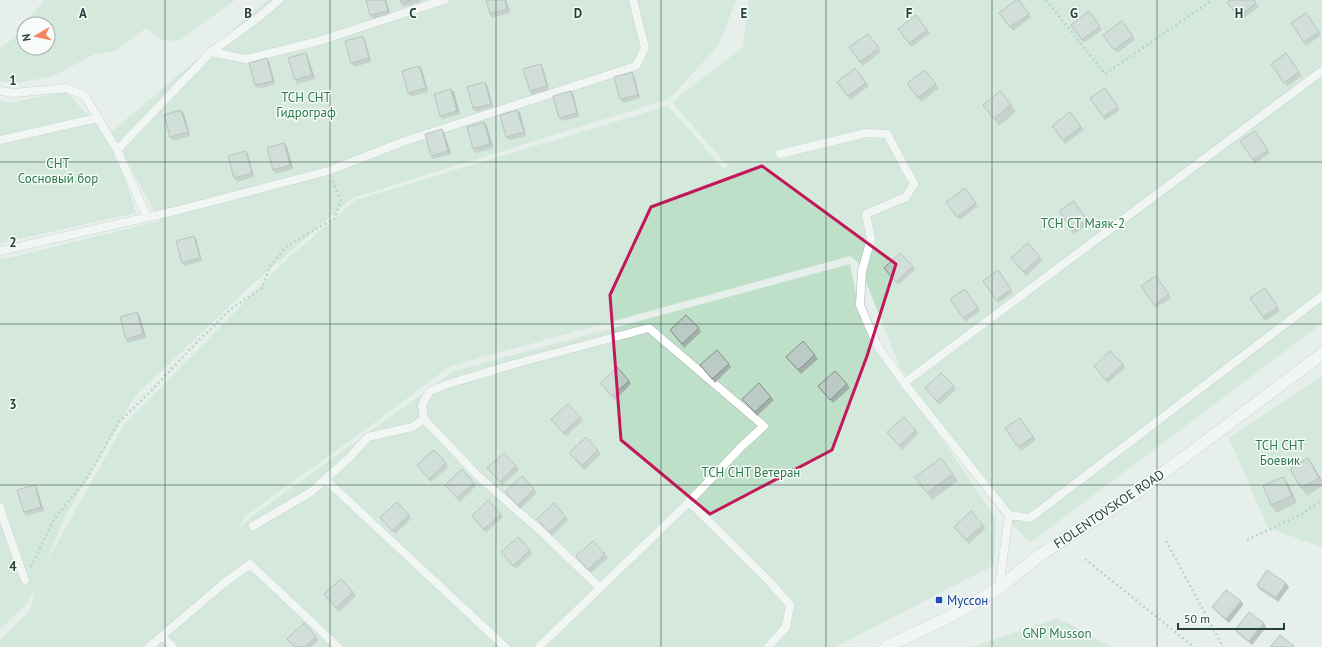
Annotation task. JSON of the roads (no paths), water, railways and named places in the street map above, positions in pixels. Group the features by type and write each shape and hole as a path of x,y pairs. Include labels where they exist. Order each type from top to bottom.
{"main road":[{"name":"FIOLENTOVSKOE ROAD","path":"886,647 949,617 999,588 1040,555 1136,493 1322,354"}],"lane":[{"path":"118,150 210,52 259,17 279,0"},
{"path":"210,52 246,59 319,41 444,0"},
{"path":"0,251 147,217 328,172 405,141 636,66 645,48 633,0"},
{"path":"904,383 1322,71"},
{"path":"0,91 14,94 67,88 85,96 97,118 118,150 147,217"},
{"path":"0,140 97,118"},
{"path":"780,154 866,134 887,134 914,184 906,197 866,214 871,239 862,271 860,305 877,345 904,383 1009,515 1030,518 1322,296"},
{"path":"539,647 689,502 741,447 764,426 649,328 514,364 448,384 430,391 422,405 424,419 478,476 543,533 600,588"},
{"path":"253,526 311,492 348,458 368,437 412,426 424,419"},
{"path":"325,479 505,647"},
{"path":"689,502 770,581 790,605 786,628 768,647"},
{"path":"0,507 25,580"},
{"path":"999,588 1009,515"},
{"path":"150,647 223,584 250,564 338,647"},
{"path":"162,636 173,647"}],"place":[{"name":"Муссон","path":"939,600"}],"park label":[{"name":"ТСН СНТ Гидрограф","path":"306,104"},
{"name":"СНТ Сосновый бор","path":"58,170"},
{"name":"ТСН СТ Маяк-2","path":"1083,223"},
{"name":"ТСН СНТ Боевик","path":"1280,452"},
{"name":"ТСН СНТ Ветеран","path":"751,472"},
{"name":"GNP Musson","path":"1057,633"}]}
